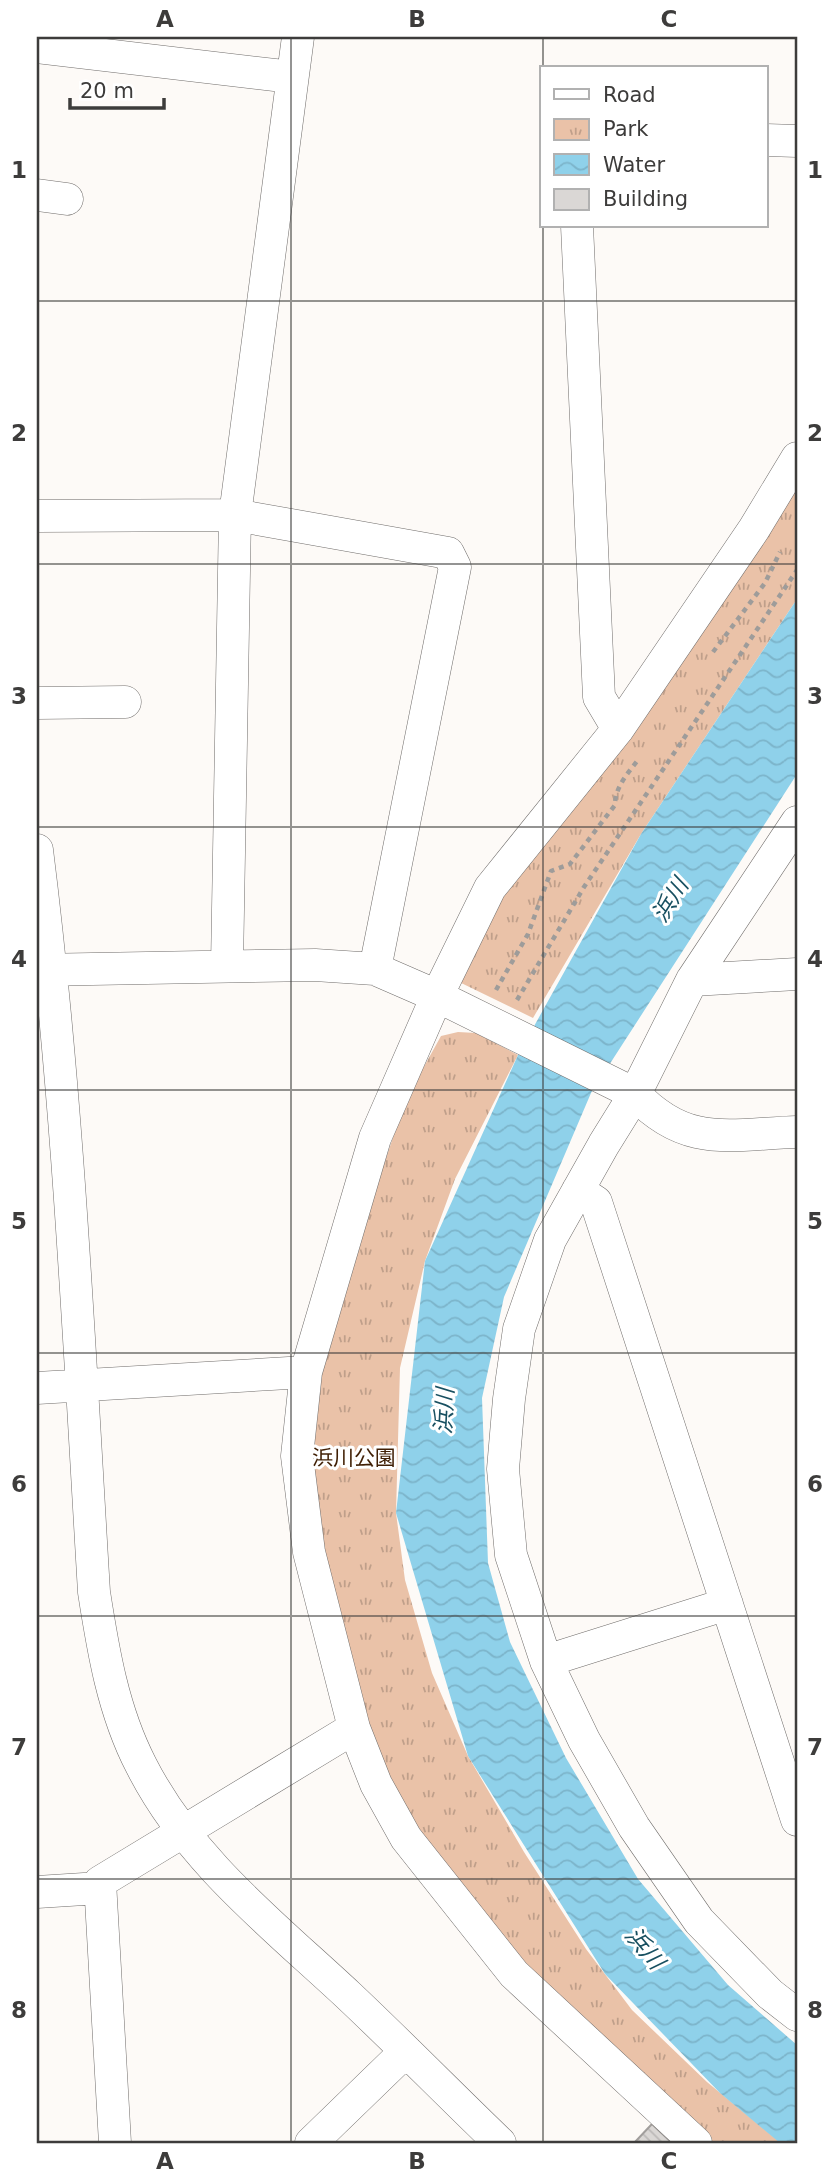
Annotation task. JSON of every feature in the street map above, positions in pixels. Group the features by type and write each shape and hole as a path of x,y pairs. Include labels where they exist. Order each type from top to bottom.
{"street":[{"path":"227,967 235,515 298,37"},
{"path":"37,47 292,77"},
{"path":"768,139 797,141"},
{"path":"577,228 599,697 618,729"},
{"path":"695,2143 514,1974 406,1838 376,1784 354,1728 309,1552 298,1456 306,1372 375,1138 438,996 490,888 618,729 754,529 797,458"},
{"path":"37,516 235,515 448,553 455,567 375,969"},
{"path":"37,703 125,702"},
{"path":"797,822 692,979 635,1094 550,1240 520,1329 509,1399 503,1469 511,1555 546,1661 584,1740 634,1827 699,1921 770,1994 797,2015"},
{"path":"37,850 44,970 62,1084 94,1592 102,1648 117,1704 140,1763 182,1832 231,1887 500,2143"},
{"path":"44,970 315,965 375,969 438,996 635,1094 653,1113 686,1129 713,1137 797,1132"},
{"path":"692,979 797,974"},
{"path":"578,1190 596,1202 797,1820"},
{"path":"37,1388 306,1372"},
{"path":"546,1661 727,1604"},
{"path":"115,2143 100,1882 354,1728"},
{"path":"37,1892 100,1888"},
{"path":"311,2143 406,2051"}],"path":[{"path":"711,653 765,583 784,543"},
{"path":"497,1025 584,887 797,570"},
{"path":"497,1025 551,871 570,864 615,805 619,788 643,751"}],"green space":[{"path":"797,482 797,599 641,834 533,1018 455,980 503,895"},
{"name":"浜川公園","path":"458,1032 476,1033 518,1055 455,1179 425,1261 400,1368 396,1513 405,1580 432,1673 468,1756 524,1852 586,1949 632,2010 707,2082 781,2143 714,2143 523,1962 429,1847 397,1793 368,1723 323,1555 311,1458 320,1372 406,1099 441,1036"}],"water":[{"name":"浜川","path":"797,599 797,774 591,1093 504,1297 482,1398 488,1563 510,1642 566,1758 638,1879 728,1985 797,2045 797,2143 780,2143 720,2093 605,1974 468,1756 396,1513 425,1261 518,1055 641,834"}],"building":[{"path":"652,2124 672,2143 634,2143"}]}
